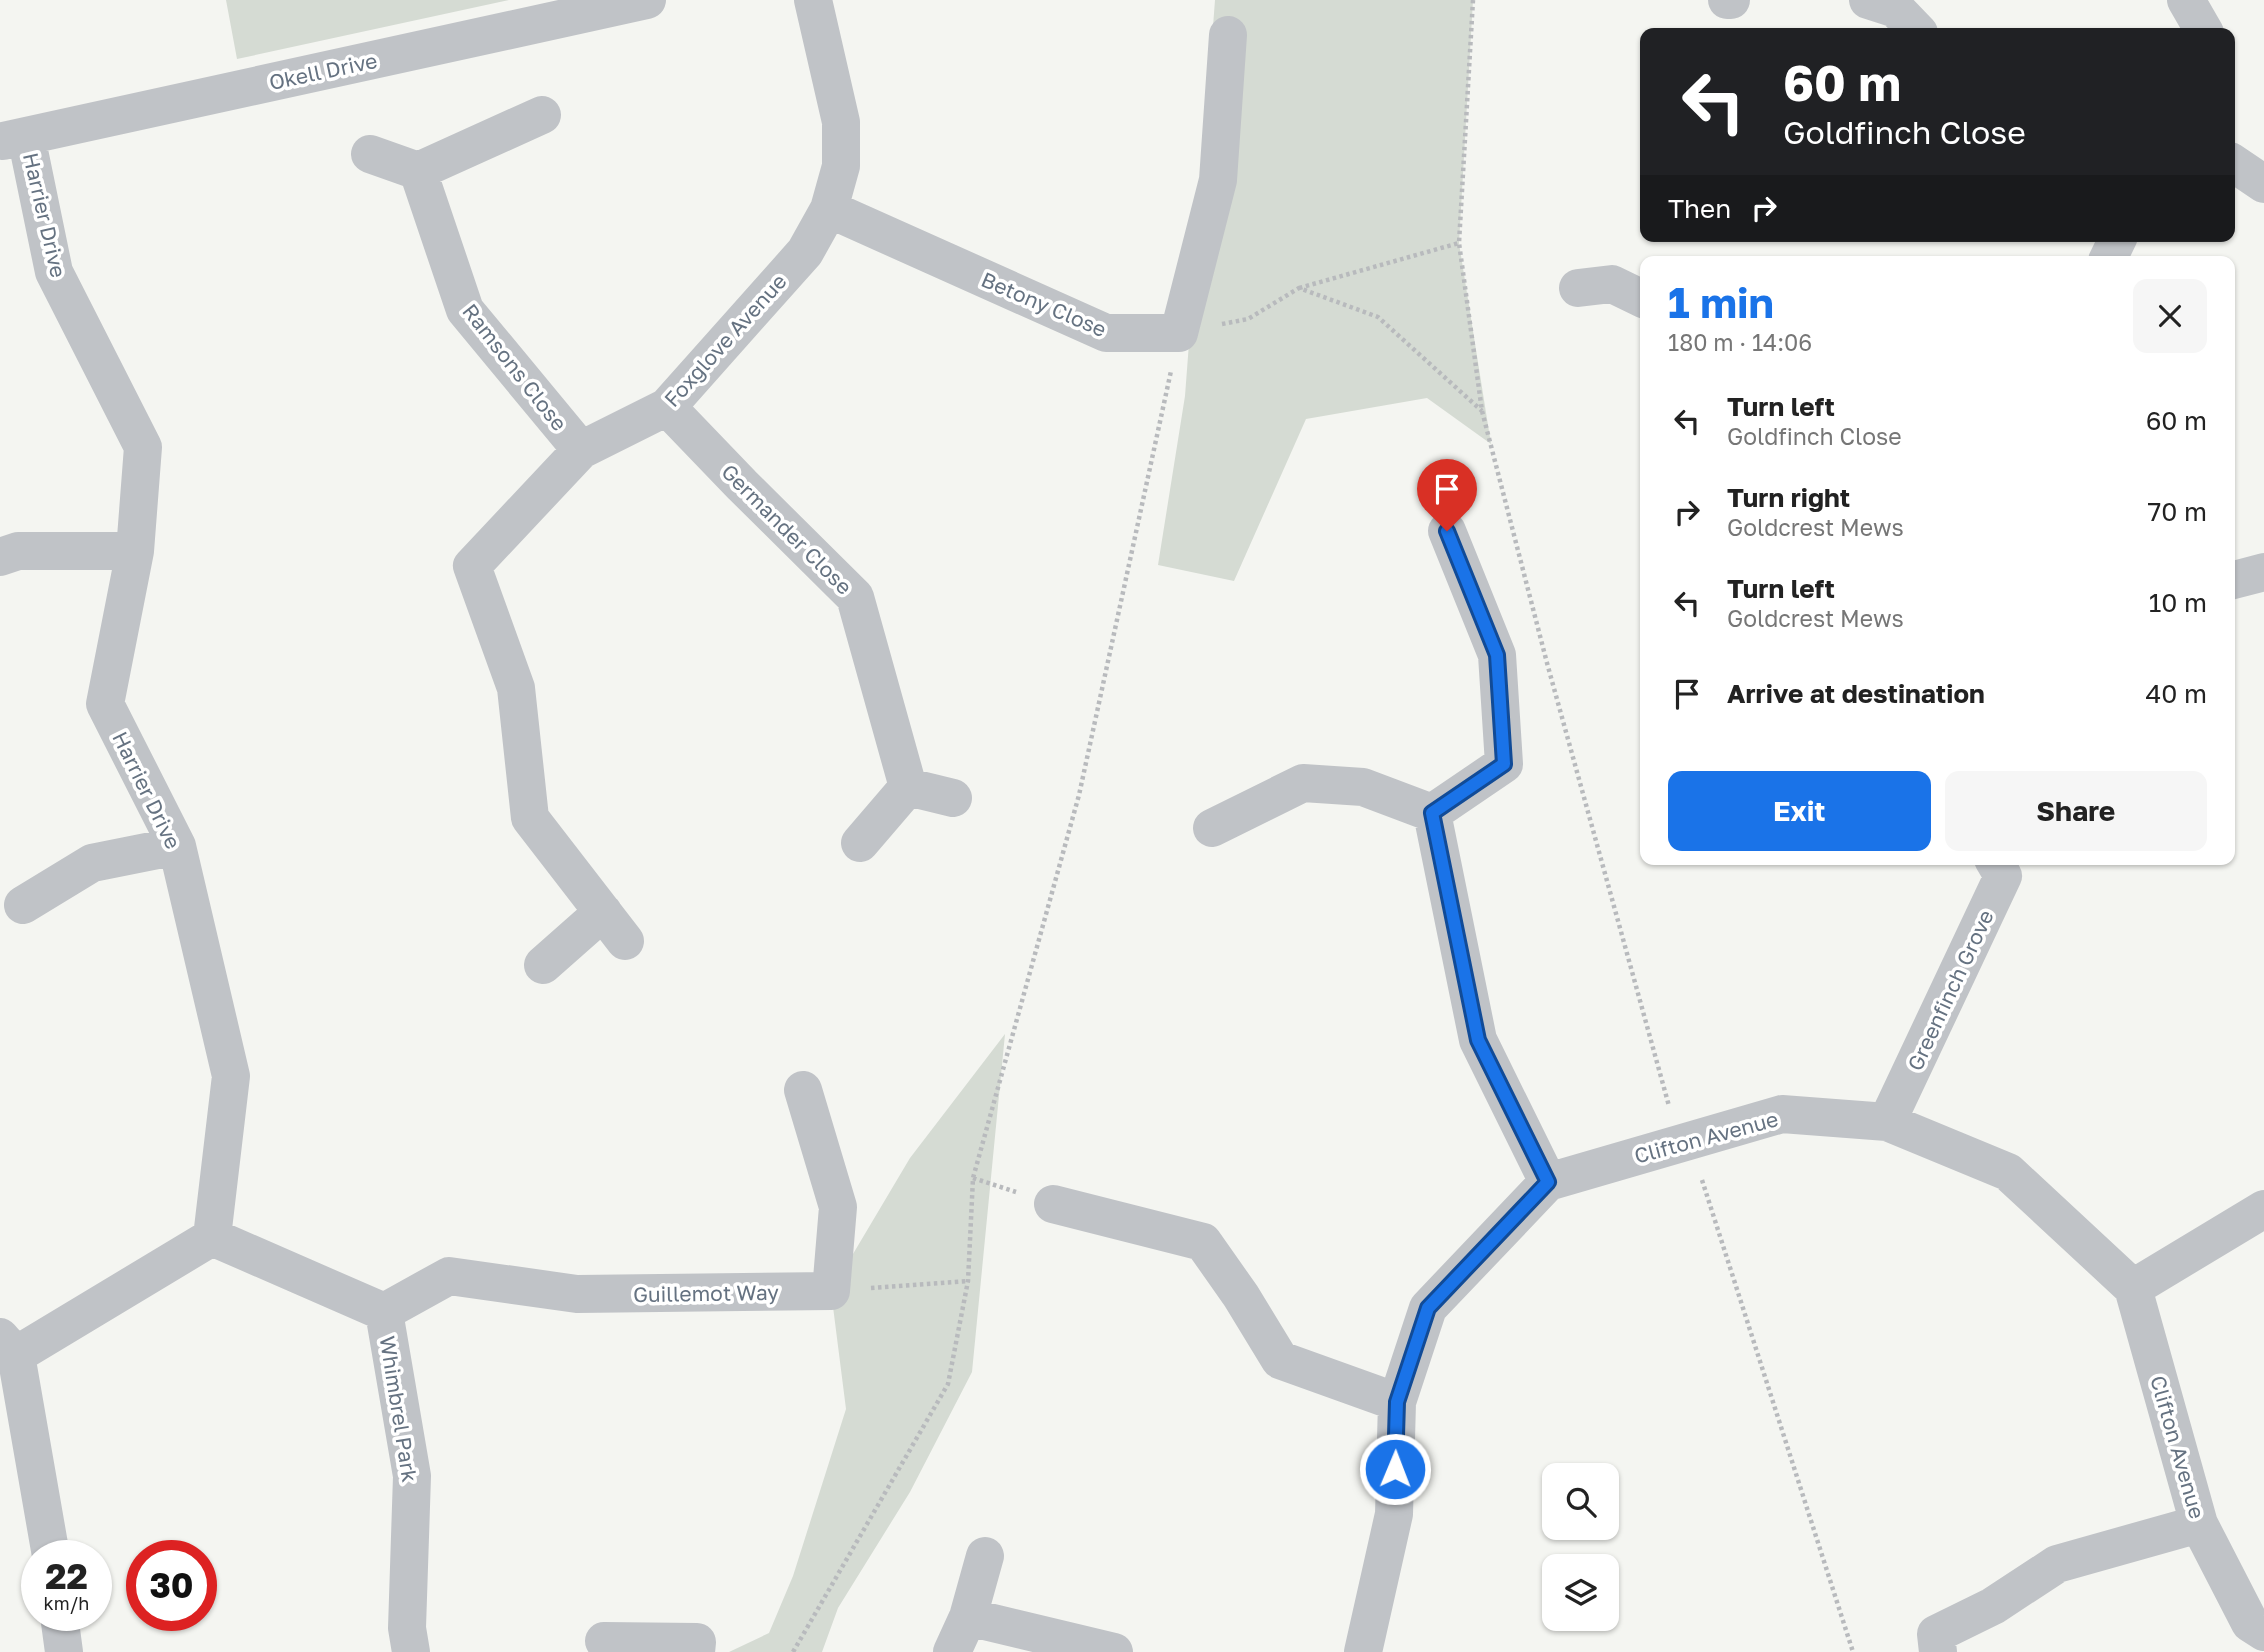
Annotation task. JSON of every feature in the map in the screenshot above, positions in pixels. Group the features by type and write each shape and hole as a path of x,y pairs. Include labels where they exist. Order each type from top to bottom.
{"street":[{"name":"Okell Drive","path":"13,139 647,0"},
{"name":"Foxglove Avenue","path":"543,965 614,927 530,818 516,688 472,566 581,450 667,407 805,252 829,209 841,166 841,122 813,0"},
{"path":"1868,0 1896,9 1914,28"},
{"path":"2186,0 2202,28"},
{"path":"1179,334 1218,180 1228,35"},
{"path":"370,154 418,171 542,116"},
{"name":"Harrier Drive","path":"13,139 54,272 143,447 135,551 105,704 177,846 231,1076 212,1237"},
{"path":"2235,164 2264,184"},
{"name":"Ramsons Close","path":"418,171 465,310 581,450"},
{"name":"Betony Close","path":"829,209 1106,333 1179,334"},
{"path":"1578,288 1612,284 1640,298"},
{"name":"Germander Close","path":"667,407 855,597 908,787"},
{"path":"1432,813 1504,764 1497,655 1447,531"},
{"path":"0,557 18,551 135,551"},
{"path":"2235,579 2264,572"},
{"path":"1212,828 1303,783 1363,787 1432,813"},
{"path":"860,843 908,787 953,798"},
{"path":"1432,813 1478,1040 1548,1182"},
{"path":"23,905 92,863 177,846"},
{"name":"Greenfinch Grove","path":"1887,1122 2003,876 1997,865"},
{"path":"803,1090 838,1207 831,1291"},
{"name":"Clifton Avenue","path":"1363,1652 1394,1514 1397,1402 1428,1308 1548,1182 1782,1114 1887,1122 2008,1172 2133,1288 2199,1524 2250,1623 2264,1632"},
{"path":"1053,1204 1203,1242 1241,1296 1280,1360 1397,1402"},
{"path":"2133,1288 2264,1209"},
{"path":"48,1540 8,1346 212,1237"},
{"name":"Whimbrel Park","path":"212,1237 384,1312 412,1476 407,1628 411,1652"},
{"name":"Guillemot Way","path":"384,1312 449,1276 577,1294 831,1291"},
{"path":"1937,1652 1936,1634 1993,1606 2057,1563 2199,1524"},
{"path":"952,1652 968,1617 985,1556"},
{"path":"968,1617 1114,1652"},
{"path":"62,1631 64,1652"},
{"path":"604,1642 696,1642 696,1652"}],"path":[{"path":"1473,0 1459,243 1482,411 1547,663 1684,1142 1853,1652"},
{"path":"793,1652 948,1384 968,1281 973,1178 1079,795 1179,334 1248,319 1299,288 1459,243"},
{"path":"1299,288 1378,317 1482,411"},
{"path":"831,1291 968,1281"}],"shaded area":[{"path":"226,0 509,0 237,59"},
{"path":"1215,0 1473,0 1459,243 1491,444 1427,398 1306,419 1234,581 1158,565 1185,396"},
{"path":"1005,1034 972,1372 910,1492 838,1608 822,1652 729,1652 769,1633 793,1576 846,1409 831,1291 910,1158"}],"route":[{"path":"1395,1469 1397,1402 1428,1308 1548,1182 1478,1040 1432,813 1504,764 1497,655 1447,531"}]}
